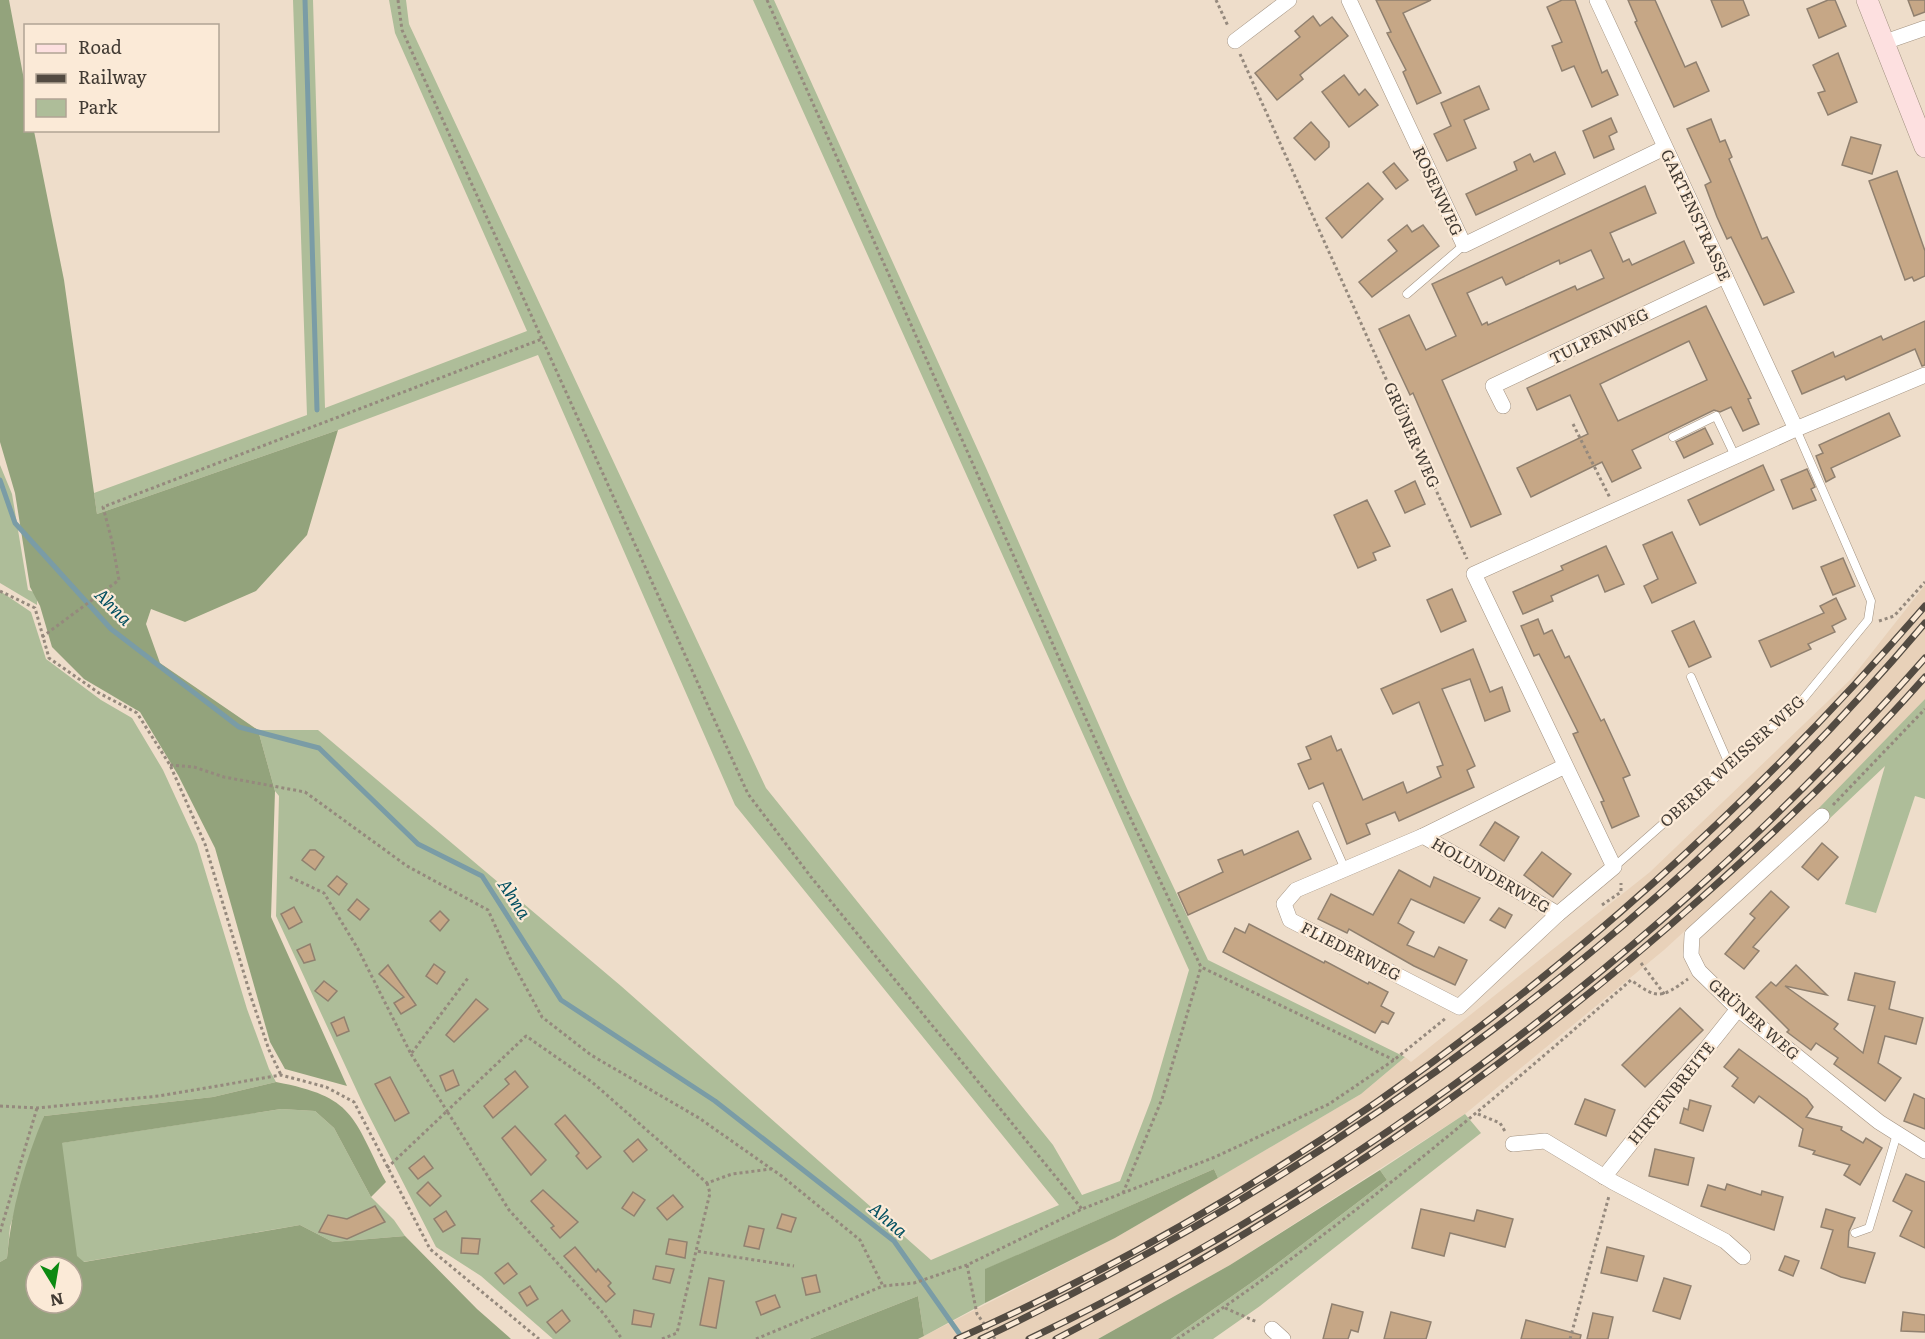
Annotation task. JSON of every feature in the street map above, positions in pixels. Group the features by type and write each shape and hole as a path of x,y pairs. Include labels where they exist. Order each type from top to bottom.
{"main road":[{"path":"1867,0 1925,147"}],"street":[{"path":"1235,41 1289,0"},
{"name":"ROSENWEG","path":"1348,0 1464,245 1664,148"},
{"name":"GARTENSTRASSE","path":"1597,0 1796,429"},
{"path":"1885,42 1925,28"},
{"name":"TULPENWEG","path":"1503,406 1493,386 1725,276"},
{"path":"1614,867 1474,574 1796,429 1925,375"},
{"path":"1910,381 1925,386"},
{"name":"FLIEDERWEG","path":"1459,1007 1290,920 1284,904 1296,890 1344,867 1423,836 1565,766"},
{"name":"GRÜNER WEG","path":"1822,816 1692,935 1690,955 1699,971 1738,1009 1879,1122 1925,1151"},
{"name":"HOLUNDERWEG","path":"1423,836 1558,914"},
{"name":"OBERER WEISSER WEG","path":"1459,1007 1558,914 1614,867"},
{"name":"HIRTENBREITE","path":"1608,1180 1738,1009"},
{"path":"1513,1144 1545,1141 1608,1180 1725,1241 1743,1257"}],"lane":[{"path":"1407,294 1464,245"},
{"path":"1673,437 1716,416 1735,456"},
{"path":"1796,429 1871,601 1868,620"},
{"name":"OBERER WEISSER WEG","path":"1614,867 1799,704 1868,620"},
{"path":"1691,677 1729,764"},
{"path":"1317,806 1344,867"},
{"path":"1855,1233 1869,1228 1897,1134"}],"path":[{"path":"398,0 402,30 748,794 811,877 1082,1209"},
{"path":"767,0 1121,798 1201,967 1394,1060"},
{"name":"GRÜNER WEG","path":"1216,0 1474,574"},
{"path":"42,637 100,597 118,580 112,541 103,507 542,339"},
{"path":"1573,424 1616,510"},
{"path":"1868,620 1880,621 1894,616 1925,582"},
{"path":"0,591 35,609 49,658 99,693 138,713 170,765 205,844 269,1050 281,1075"},
{"path":"1822,816 1925,709"},
{"path":"170,765 194,767 224,777 305,792 407,866 488,910 510,958 543,1017 591,1056 699,1118 772,1169 860,1240 883,1286"},
{"path":"290,877 324,893 358,949 411,1053 509,1210 604,1314 622,1339"},
{"path":"1602,905 1621,892"},
{"path":"1641,963 1665,995"},
{"path":"1123,1193 1162,1099 1201,967"},
{"path":"1177,1339 1224,1308 1477,1114 1631,980 1651,995 1665,995 1699,971"},
{"path":"411,1053 468,978"},
{"path":"756,1339 883,1286 914,1283 967,1265 1082,1209 1215,1157 1329,1104 1394,1060 1459,1007"},
{"path":"387,1168 526,1036 592,1082 707,1183 710,1193 677,1333 662,1339"},
{"path":"0,1106 37,1108 159,1096 281,1075 326,1087 354,1102 430,1249 539,1339"},
{"path":"0,1232 37,1108"},
{"path":"1477,1114 1500,1123 1513,1144"},
{"path":"707,1183 732,1174 772,1169"},
{"path":"1570,1339 1608,1180"},
{"path":"696,1251 794,1266"},
{"path":"967,1265 977,1314 995,1339"},
{"path":"1224,1308 1278,1334"}],"shaded area":[{"path":"1925,585 1925,699 1833,795 1664,950 1465,1114 1230,1265 1098,1339 918,1339 1115,1238 1361,1094 1405,1057 1411,1062 1650,872 1851,679"}],"green space":[{"path":"0,0 9,0 24,80 24,132 34,132 64,280 97,514 338,430 307,535 256,591 185,622 151,609 146,624 160,663 258,730 275,791 271,917 347,1086 285,1069 270,1042 215,848 178,775 140,712 84,679 52,647 40,606 30,587 15,493 0,442"},
{"path":"293,0 313,0 325,408 527,331 395,33 389,0 406,0 409,24 766,788 1053,1145 1082,1195 1120,1181 1151,1100 1189,970 753,0 774,0 986,468 1128,791 1208,960 1405,1057 1361,1094 1218,1178 1214,1169 986,1269 985,1303 924,1336 918,1296 809,1339 553,1339 481,1276 436,1247 363,1104 276,916 279,796 275,791 258,730 318,730 621,986 931,1260 1059,1205 735,805 538,355 338,430 97,514 94,493 307,415"},
{"path":"0,465 12,494 28,590 37,593 37,605 0,583"},
{"path":"0,591 31,612 46,659 101,700 132,718 163,770 197,844 247,1009 276,1082 213,1097 44,1116 10,1227 7,1258 0,1262"},
{"path":"1925,699 1925,799 1915,796 1876,913 1845,904 1885,766 1827,821 1817,810"},
{"path":"276,1082 322,1095 337,1103 348,1113 366,1141 386,1182 371,1197 334,1128 315,1111 281,1109 62,1143 77,1255 24,1255 24,1315 84,1315 84,1262 300,1225 333,1242 405,1236 477,1309 511,1339 0,1339 0,1262 7,1258 20,1186 44,1116 213,1097"},
{"path":"281,1109 315,1111 334,1128 371,1197 394,1220 405,1236 333,1242 300,1225 84,1262 84,1255 76,1255 61,1143"},
{"path":"1465,1114 1481,1133 1260,1306 1213,1339 1171,1339 1258,1278 1387,1180 1380,1170"},
{"path":"1214,1169 1218,1178 1115,1238 985,1303 985,1269"},
{"path":"1380,1170 1387,1180 1258,1278 1171,1339 1098,1339 1230,1265"},
{"path":"918,1296 924,1336 918,1339 809,1339"}],"building":[{"path":"1376,0 1431,0 1403,13 1441,93 1417,104 1403,72 1406,70 1387,33 1391,32"},
{"path":"1562,0 1575,0 1602,73 1607,70 1618,95 1592,107 1574,66 1562,71 1552,46 1562,42 1547,7"},
{"path":"1628,0 1655,0 1685,67 1696,62 1709,91 1674,107 1635,22 1637,21"},
{"path":"1711,0 1743,0 1749,15 1722,27"},
{"path":"1828,0 1835,0 1846,26 1819,38 1807,9"},
{"path":"1908,0 1925,0 1925,12 1914,16"},
{"path":"1313,16 1320,26 1332,17 1348,36 1300,75 1303,79 1277,100 1255,73 1300,37 1295,31"},
{"path":"1838,53 1857,102 1828,115 1818,93 1825,91 1813,65"},
{"path":"1344,75 1359,95 1365,89 1378,105 1349,127 1322,92"},
{"path":"1479,86 1489,109 1464,120 1476,148 1447,161 1434,134 1451,126 1441,103"},
{"path":"1611,118 1617,132 1609,136 1614,149 1594,158 1583,131"},
{"path":"1711,119 1720,142 1725,140 1732,157 1729,159 1762,239 1767,237 1794,292 1764,305 1731,237 1727,239 1717,217 1705,185 1711,182 1687,129"},
{"path":"1311,122 1329,142 1329,147 1315,160 1294,138"},
{"path":"1851,137 1881,145 1872,174 1842,165"},
{"path":"1555,152 1565,174 1476,215 1466,194 1517,170 1514,162 1530,154 1534,162"},
{"path":"1394,163 1408,180 1396,189 1383,172"},
{"path":"1897,171 1925,251 1925,276 1914,281 1912,277 1905,280 1869,181"},
{"path":"1368,183 1383,199 1342,238 1326,218"},
{"path":"1645,186 1656,213 1610,233 1623,262 1629,259 1632,265 1684,241 1694,263 1442,380 1501,514 1471,527 1413,393 1410,395 1379,329 1409,315 1426,350 1456,336 1432,284","holes":["1591,250 1604,278 1577,290 1575,286 1488,325 1487,322 1482,325 1467,293 1502,277 1506,285 1559,260 1560,264"]},
{"path":"1407,225 1412,232 1423,225 1439,246 1372,297 1359,282 1397,251 1388,240"},
{"path":"1706,306 1751,398 1748,399 1759,424 1743,431 1731,407 1720,412 1714,410 1632,450 1641,468 1612,482 1602,462 1531,497 1517,468 1588,434 1570,395 1537,410 1527,388","holes":["1689,341 1707,380 1618,421 1600,384"]},
{"path":"1925,321 1925,365 1922,366 1915,349 1846,380 1844,376 1802,394 1792,371 1833,352 1835,357 1881,336 1883,340"},
{"path":"1889,413 1900,436 1831,468 1835,477 1826,482 1816,456 1823,453 1819,445"},
{"path":"1705,428 1713,444 1684,458 1676,442"},
{"path":"1763,465 1774,490 1700,525 1688,500"},
{"path":"1807,469 1815,487 1811,489 1816,500 1793,509 1781,480"},
{"path":"1415,481 1425,504 1405,513 1395,491"},
{"path":"1367,500 1390,546 1373,553 1376,560 1358,568 1334,515"},
{"path":"1672,532 1696,583 1652,603 1644,586 1658,579 1643,545"},
{"path":"1606,546 1624,584 1605,592 1598,575 1551,596 1553,601 1523,614 1513,592 1563,570 1561,566"},
{"path":"1843,558 1855,586 1833,595 1821,567"},
{"path":"1452,589 1466,621 1441,632 1427,600"},
{"path":"1836,598 1846,619 1832,626 1835,632 1808,644 1811,649 1771,667 1759,641 1824,613 1820,606"},
{"path":"1538,619 1544,634 1552,630 1565,658 1569,656 1601,721 1604,719 1630,775 1623,778 1639,816 1612,828 1601,802 1604,801 1573,734 1578,732 1539,654 1534,656 1521,626"},
{"path":"1694,621 1711,657 1689,667 1672,631"},
{"path":"1473,649 1490,692 1502,687 1510,711 1485,721 1470,679 1442,689 1475,766 1467,770 1474,787 1399,821 1395,812 1366,824 1370,834 1347,844 1323,783 1309,789 1298,764 1311,759 1306,747 1331,736 1337,751 1341,749 1363,800 1403,782 1407,793 1441,777 1437,767 1443,765 1419,702 1393,714 1381,689"},
{"path":"1495,822 1519,837 1504,861 1480,845"},
{"path":"1298,831 1311,859 1188,915 1178,893 1223,872 1218,860 1242,850 1244,855"},
{"path":"1822,843 1838,857 1818,880 1802,867"},
{"path":"310,850 315,850 324,857 315,870 302,860"},
{"path":"1542,852 1571,874 1553,897 1524,875"},
{"path":"1399,870 1430,887 1434,877 1480,898 1464,923 1411,899 1398,923 1414,932 1407,945 1434,957 1439,947 1467,960 1455,985 1414,966 1349,929 1347,933 1318,919 1331,894 1373,915"},
{"path":"337,876 347,884 339,895 328,886"},
{"path":"1771,891 1789,907 1753,947 1759,951 1744,969 1725,954 1755,918 1750,914"},
{"path":"357,899 369,909 360,920 348,910"},
{"path":"294,907 302,922 289,929 281,914"},
{"path":"1499,908 1512,915 1505,928 1490,920"},
{"path":"440,911 449,920 440,931 430,921"},
{"path":"1249,924 1324,963 1325,961 1388,992 1381,1006 1394,1013 1388,1024 1382,1021 1375,1033 1223,952 1235,928 1245,933"},
{"path":"310,944 315,960 304,963 297,950"},
{"path":"434,964 445,972 437,984 426,976"},
{"path":"388,965 416,1005 401,1014 394,1003 404,997 379,974"},
{"path":"1796,965 1827,995 1785,986 1838,1024 1834,1029 1863,1053 1875,1006 1848,1000 1855,973 1895,982 1889,1009 1923,1018 1916,1044 1885,1036 1878,1063 1901,1078 1885,1101 1834,1064 1838,1058 1816,1043 1811,1050 1787,1032 1789,1030 1756,997 1771,982 1776,986"},
{"path":"324,981 337,991 328,1001 315,991"},
{"path":"476,999 488,1009 454,1042 446,1035"},
{"path":"1680,1008 1703,1030 1645,1087 1622,1065"},
{"path":"344,1017 349,1031 337,1036 331,1023"},
{"path":"1739,1049 1807,1099 1813,1107 1806,1117 1842,1127 1841,1130 1863,1143 1866,1138 1882,1148 1860,1185 1844,1175 1850,1165 1813,1154 1815,1151 1799,1146 1803,1129 1759,1096 1754,1103 1732,1086 1738,1078 1724,1067"},
{"path":"453,1070 459,1085 446,1091 440,1076"},
{"path":"515,1071 528,1087 493,1118 484,1106 509,1084 505,1079"},
{"path":"390,1077 409,1113 395,1121 375,1084"},
{"path":"1914,1094 1925,1099 1925,1129 1904,1121"},
{"path":"1585,1099 1615,1110 1606,1136 1575,1124"},
{"path":"1690,1100 1711,1106 1703,1131 1680,1123 1684,1108 1688,1110"},
{"path":"565,1115 601,1157 587,1169 576,1156 579,1153 555,1124"},
{"path":"515,1126 546,1160 531,1175 502,1138"},
{"path":"638,1139 647,1150 633,1162 624,1151"},
{"path":"1655,1149 1694,1158 1688,1185 1649,1176"},
{"path":"424,1156 433,1168 418,1179 409,1168"},
{"path":"1906,1174 1925,1182 1925,1248 1900,1236 1912,1211 1893,1201"},
{"path":"428,1182 441,1196 430,1206 417,1193"},
{"path":"1727,1184 1761,1195 1762,1191 1783,1197 1774,1230 1701,1206 1708,1185 1725,1190"},
{"path":"543,1190 578,1222 560,1238 551,1228 554,1226 531,1201"},
{"path":"633,1192 645,1200 634,1216 622,1208"},
{"path":"673,1195 683,1207 667,1220 657,1208"},
{"path":"375,1206 385,1222 347,1239 319,1232 328,1215 347,1219"},
{"path":"1421,1209 1474,1221 1477,1210 1513,1219 1505,1247 1450,1233 1444,1256 1412,1248"},
{"path":"1826,1209 1855,1218 1849,1231 1848,1247 1875,1253 1865,1283 1841,1277 1821,1268 1833,1230 1821,1227"},
{"path":"446,1211 455,1225 443,1232 434,1219"},
{"path":"782,1214 796,1218 791,1232 777,1228"},
{"path":"749,1226 764,1229 759,1249 744,1246"},
{"path":"462,1238 480,1239 478,1254 461,1253"},
{"path":"669,1239 687,1242 685,1258 666,1254"},
{"path":"575,1247 596,1272 598,1269 611,1283 608,1286 615,1294 606,1302 564,1256"},
{"path":"1607,1247 1644,1256 1637,1281 1601,1273"},
{"path":"1785,1256 1799,1261 1793,1276 1779,1270"},
{"path":"508,1263 517,1274 504,1284 495,1273"},
{"path":"656,1266 674,1269 670,1283 653,1279"},
{"path":"816,1275 820,1292 806,1295 802,1278"},
{"path":"709,1278 724,1281 716,1328 700,1325"},
{"path":"1664,1278 1691,1286 1680,1319 1653,1311"},
{"path":"530,1286 538,1299 527,1306 519,1293"},
{"path":"775,1295 780,1307 761,1315 756,1302"},
{"path":"1332,1304 1363,1312 1358,1332 1351,1330 1348,1339 1323,1339"},
{"path":"562,1310 570,1321 556,1333 547,1322"},
{"path":"634,1310 654,1314 651,1327 632,1324"},
{"path":"1391,1312 1431,1322 1426,1339 1384,1339"},
{"path":"1903,1312 1925,1315 1925,1332 1901,1331"},
{"path":"1593,1313 1613,1317 1608,1339 1587,1339"},
{"path":"1526,1320 1581,1335 1580,1339 1521,1339"}],"waterway":[{"path":"305,0 317,410"},
{"name":"Ahna","path":"0,480 15,523 111,629 239,727 319,748 418,844 482,876 561,1000 715,1101 894,1241 963,1339"}],"railway":[{"path":"957,1339 1095,1273 1228,1198 1357,1116 1481,1026 1600,929 1714,827 1822,719 1925,606"},
{"path":"981,1339 1114,1272 1244,1198 1370,1117 1491,1031 1608,938 1720,839 1825,734 1925,623"},
{"path":"1029,1339 1153,1276 1275,1205 1394,1127 1510,1043 1622,953 1729,859 1831,760 1925,658"},
{"path":"1056,1339 1143,1293 1311,1193 1393,1139 1550,1024 1626,963 1759,845 1844,763 1925,677"}]}
